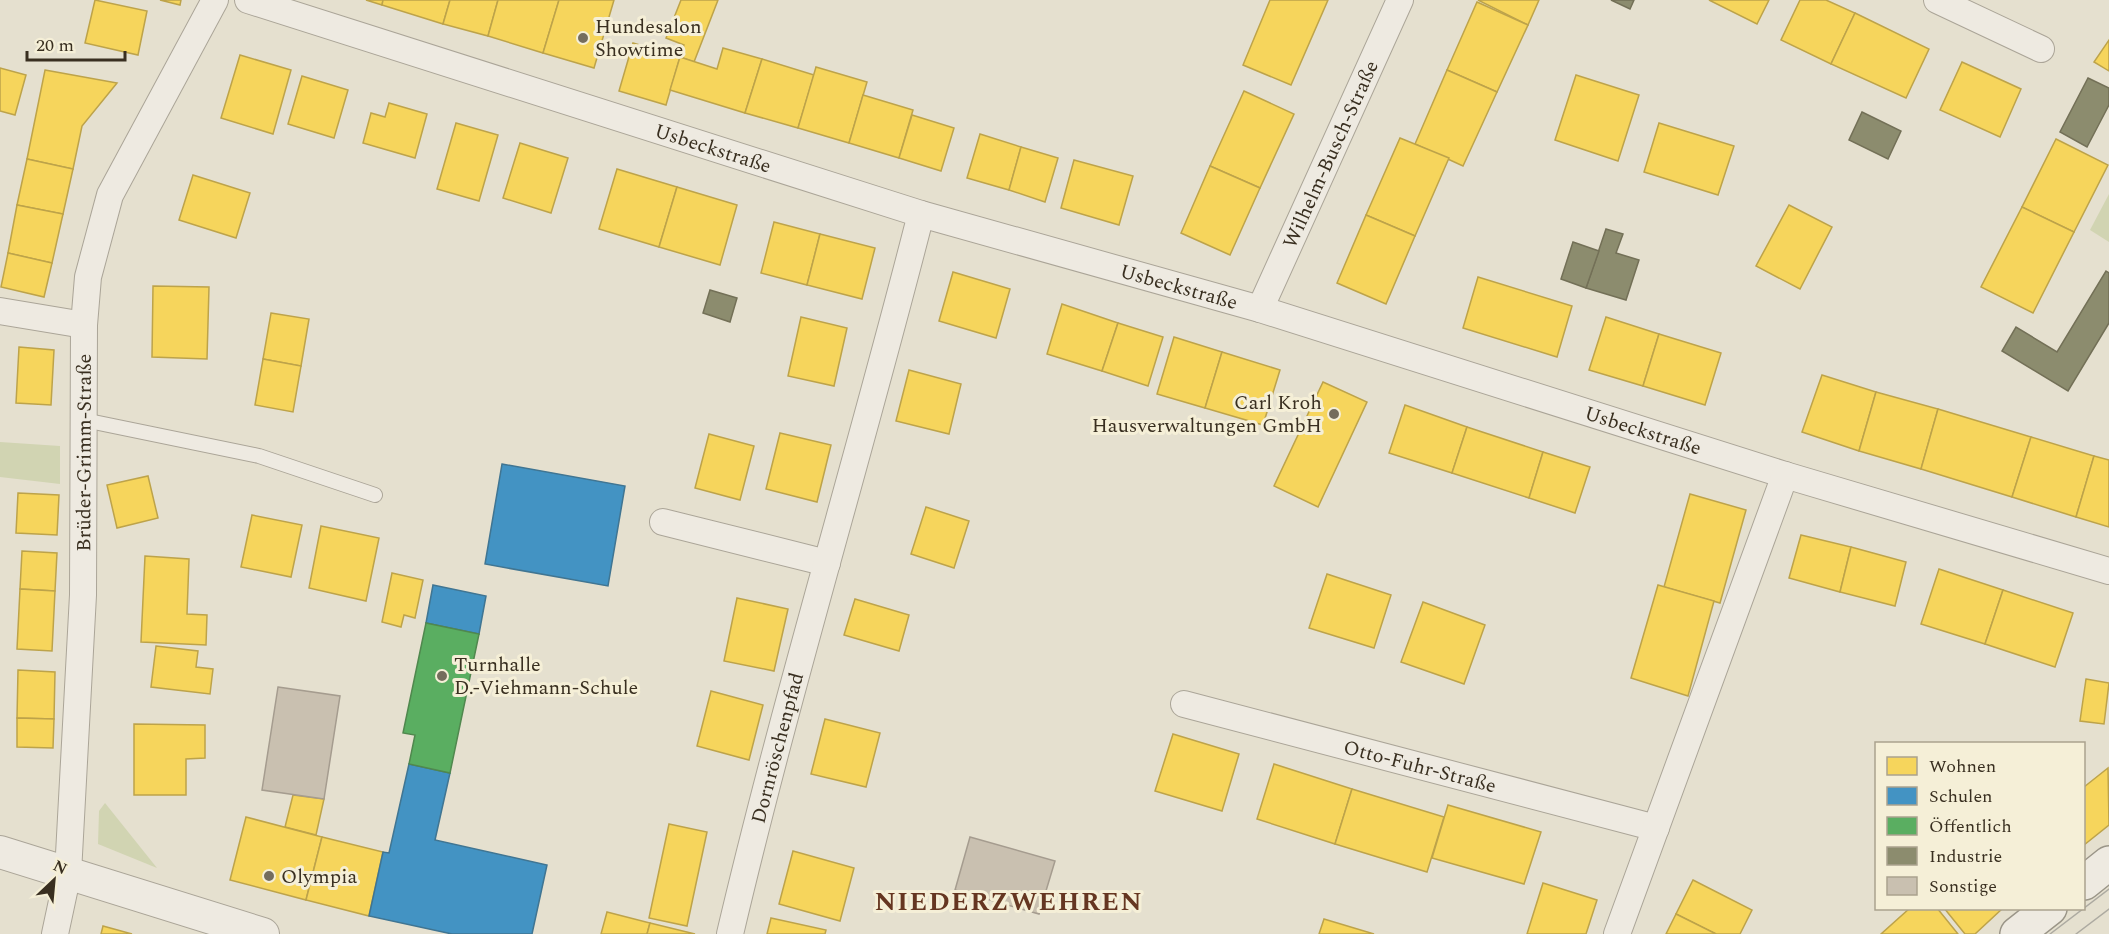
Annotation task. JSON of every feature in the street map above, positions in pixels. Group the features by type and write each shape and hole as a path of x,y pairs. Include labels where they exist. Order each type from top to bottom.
{"main road":[{"path":"2085,882 2109,863"},
{"path":"2017,934 2049,910"}],"street":[{"name":"Brüder-Grimm-Straße","path":"55,934 68,873 83,595 84,325 88,277 110,195 215,0"},
{"name":"Usbeckstraße","path":"248,0 921,214 1260,309 1785,475 2109,571"},
{"name":"Wilhelm-Busch-Straße","path":"1260,309 1400,0"},
{"path":"1937,0 2041,49"},
{"name":"Dornröschenpfad","path":"730,934 765,783 921,214"},
{"path":"0,310 84,325"},
{"path":"1617,934 1785,475"},
{"path":"663,522 827,563"},
{"name":"Otto-Fuhr-Straße","path":"1184,704 1656,828"},
{"path":"0,852 263,934"}],"lane":[{"path":"84,420 259,456 375,495"}],"green space":[{"path":"2109,194 2109,242 2090,230"},
{"path":"0,442 60,446 60,484 0,477"},
{"path":"105,803 157,868 98,844 99,811"}],"building: Wohnen":[{"path":"95,0 147,11 138,55 85,43"},
{"path":"160,0 181,0 180,5"},
{"path":"366,0 383,0 382,5"},
{"path":"383,0 450,0 443,24 382,5"},
{"path":"450,0 498,0 488,36 443,24"},
{"path":"498,0 559,0 543,53 488,36"},
{"path":"559,0 614,0 594,68 543,53"},
{"path":"681,0 718,0 694,62 680,57 684,45 666,38"},
{"path":"1270,0 1328,0 1291,85 1243,65"},
{"path":"1478,0 1539,0 1528,25"},
{"path":"1709,0 1769,0 1757,24"},
{"path":"1800,0 1826,0 1855,13 1831,64 1781,40"},
{"path":"1477,2 1528,25 1497,92 1447,70"},
{"path":"1855,13 1929,49 1906,98 1831,64"},
{"path":"2109,40 2109,71 2094,62"},
{"path":"633,43 680,57 666,105 619,91"},
{"path":"723,48 762,59 745,113 670,90 680,57 717,69"},
{"path":"240,55 291,70 273,134 221,118"},
{"path":"762,59 814,75 798,128 745,113"},
{"path":"1962,62 2021,89 2000,137 1940,110"},
{"path":"816,67 867,82 849,143 798,128"},
{"path":"0,68 26,75 15,115 0,111"},
{"path":"45,70 117,83 82,126 73,169 27,159"},
{"path":"1447,70 1497,92 1463,166 1415,144"},
{"path":"1576,75 1639,95 1618,161 1555,140"},
{"path":"302,76 348,90 334,138 288,124"},
{"path":"1244,91 1294,114 1260,188 1210,166"},
{"path":"863,95 913,110 899,158 849,143"},
{"path":"389,103 427,114 415,158 363,143 371,113 385,117"},
{"path":"912,115 954,128 941,171 899,158"},
{"path":"456,123 498,135 479,201 437,189"},
{"path":"1659,123 1734,146 1718,195 1644,172"},
{"path":"980,134 1021,147 1009,190 967,178"},
{"path":"1400,138 1449,158 1415,236 1366,215"},
{"path":"2056,139 2108,165 2074,232 2022,207"},
{"path":"520,143 568,158 551,213 503,198"},
{"path":"1021,147 1058,158 1045,202 1009,190"},
{"path":"27,159 73,169 63,214 17,205"},
{"path":"1074,160 1133,176 1119,225 1061,208"},
{"path":"1210,166 1260,188 1230,255 1181,233"},
{"path":"617,169 677,187 659,247 599,229"},
{"path":"193,175 250,193 236,238 179,220"},
{"path":"677,187 737,205 720,265 659,247"},
{"path":"17,205 63,214 52,263 8,253"},
{"path":"1789,205 1832,227 1800,289 1756,266"},
{"path":"2022,207 2074,232 2033,313 1981,287"},
{"path":"1366,215 1415,236 1386,304 1337,283"},
{"path":"774,222 820,234 807,285 761,273"},
{"path":"820,234 875,248 862,299 807,285"},
{"path":"8,253 52,263 44,297 1,287"},
{"path":"953,272 1010,289 996,338 939,321"},
{"path":"1478,277 1572,306 1557,357 1463,328"},
{"path":"153,286 209,287 207,359 152,357"},
{"path":"1062,304 1118,323 1102,371 1047,354"},
{"path":"271,313 309,319 301,366 263,359"},
{"path":"801,317 847,328 834,386 788,376"},
{"path":"1606,317 1659,334 1643,386 1589,370"},
{"path":"1118,323 1163,337 1148,386 1102,371"},
{"path":"1659,334 1721,353 1705,405 1643,386"},
{"path":"1174,337 1222,352 1205,408 1157,394"},
{"path":"19,347 54,350 51,405 16,403"},
{"path":"1222,352 1280,370 1263,425 1205,408"},
{"path":"263,359 301,366 293,412 255,405"},
{"path":"909,370 961,384 949,434 896,421"},
{"path":"1822,375 1876,392 1859,451 1802,432"},
{"path":"1323,382 1367,402 1318,507 1274,486"},
{"path":"1876,392 1938,409 1921,469 1859,451"},
{"path":"1405,405 1467,427 1452,473 1389,453"},
{"path":"1938,409 2031,437 2012,497 1921,469"},
{"path":"1467,427 1543,452 1529,498 1452,473"},
{"path":"780,433 831,445 817,502 766,489"},
{"path":"709,434 754,446 740,500 695,488"},
{"path":"2031,437 2094,456 2076,517 2012,497"},
{"path":"1543,452 1590,467 1575,513 1529,498"},
{"path":"2094,456 2109,460 2109,527 2076,517"},
{"path":"148,476 158,518 117,528 107,485"},
{"path":"18,493 59,495 57,535 16,533"},
{"path":"1690,494 1746,510 1720,603 1664,587"},
{"path":"926,507 969,521 954,568 911,554"},
{"path":"252,515 302,525 291,577 241,567"},
{"path":"321,526 379,538 366,601 309,588"},
{"path":"1801,535 1851,547 1840,592 1789,578"},
{"path":"1851,547 1906,562 1895,606 1840,592"},
{"path":"22,551 57,553 55,591 20,589"},
{"path":"145,556 189,559 187,614 207,615 206,645 141,642"},
{"path":"1939,569 2003,590 1985,644 1921,624"},
{"path":"392,573 423,580 415,618 404,615 401,627 382,622"},
{"path":"1327,574 1391,595 1374,648 1309,628"},
{"path":"1658,585 1714,601 1688,696 1631,678"},
{"path":"20,589 55,591 52,651 17,649"},
{"path":"2003,590 2073,613 2055,667 1985,644"},
{"path":"737,598 788,609 774,671 724,661"},
{"path":"855,599 909,615 899,651 844,635"},
{"path":"1423,602 1485,625 1464,684 1401,662"},
{"path":"156,646 198,651 196,667 213,669 210,694 151,687"},
{"path":"18,670 55,672 54,719 17,718"},
{"path":"2086,679 2109,683 2104,724 2080,721"},
{"path":"711,691 763,705 749,760 697,746"},
{"path":"17,718 54,719 53,748 17,747"},
{"path":"825,719 880,733 866,787 811,774"},
{"path":"134,724 205,725 205,758 186,759 186,795 134,795"},
{"path":"1173,734 1239,754 1222,811 1155,791"},
{"path":"1274,764 1352,789 1335,844 1257,819"},
{"path":"2108,768 2109,825 2085,844 2085,786"},
{"path":"1352,789 1444,817 1427,872 1335,844"},
{"path":"293,795 324,799 316,835 285,827"},
{"path":"1448,805 1541,832 1524,884 1432,858"},
{"path":"246,817 322,837 306,900 230,880"},
{"path":"669,824 707,832 687,926 649,918"},
{"path":"322,837 383,852 369,916 306,900"},
{"path":"793,851 854,868 840,921 779,904"},
{"path":"1693,880 1752,910 1740,934 1716,934 1676,914"},
{"path":"1543,883 1597,900 1586,934 1527,934"},
{"path":"1908,910 1939,910 1958,934 1881,934"},
{"path":"1946,910 2001,910 1975,934 1965,934"},
{"path":"607,912 650,923 647,934 601,934"},
{"path":"1676,914 1716,934 1666,934"},
{"path":"771,918 826,930 825,934 767,934"},
{"path":"1324,919 1374,934 1319,934"},
{"path":"650,923 695,934 647,934"},
{"path":"103,926 132,934 101,934"}],"building: Schulen":[{"path":"502,464 625,486 608,586 485,564"},
{"path":"433,585 486,596 479,634 426,623"},
{"path":"409,764 450,773 435,840 547,865 532,934 452,934 369,916 383,852 389,853"}],"building: Öffentlich":[{"name":"Turnhalle D.-Viehmann-Schule","path":"426,623 479,634 450,773 409,764 415,735 403,733"}],"building: Industrie":[{"path":"1611,0 1634,0 1630,9"},
{"path":"2088,78 2109,88 2109,105 2087,147 2060,132"},
{"path":"1862,112 1901,131 1888,159 1849,140"},
{"path":"1606,229 1623,234 1616,253 1639,260 1626,300 1586,288"},
{"path":"1573,242 1599,251 1586,288 1561,279"},
{"path":"2106,271 2109,273 2109,323 2068,391 2002,351 2016,327 2057,352"},
{"path":"710,290 737,298 730,322 703,313"}],"building: Sonstige":[{"path":"278,687 340,696 324,799 262,790"},
{"path":"970,837 1055,861 1039,914 955,890"}],"tram line":[{"path":"2085,907 2109,889"},
{"path":"2076,934 2109,909"},
{"path":"2050,934 2081,910"}],"place":[{"name":"Hundesalon Showtime","path":"583,38"},
{"name":"Carl Kroh Hausverwaltungen GmbH","path":"1334,414"},
{"name":"Turnhalle D.-Viehmann-Schule","path":"442,676"},
{"name":"Olympia","path":"269,876"}],"district":[{"name":"NIEDERZWEHREN","path":"1009,901"}]}
